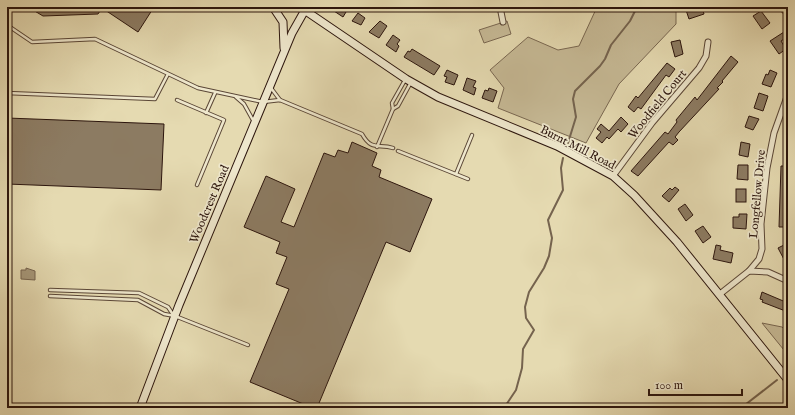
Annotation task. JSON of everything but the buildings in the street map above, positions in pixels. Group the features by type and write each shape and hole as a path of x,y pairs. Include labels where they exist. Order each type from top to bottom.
{"main road":[{"path":"274,7 283,22 283,54"},
{"name":"Woodcrest Road","path":"140,408 175,316 303,9"},
{"name":"Burnt Mill Road","path":"303,9 408,80 438,97 557,146 613,176 634,194 677,242 788,380"}],"street":[{"path":"500,7 503,22"},
{"path":"781,7 788,14"},
{"name":"Woodfield Court","path":"613,176 652,123 699,68 706,56 708,42"},
{"name":"Longfellow Drive","path":"720,294 748,271 758,259 762,249 761,224 767,168 774,133 788,94"},
{"path":"748,271 768,272 788,282"}],"lane":[{"path":"7,26 32,42 96,39 198,88 264,102 280,100 362,134 370,144 378,147 388,146 393,148"},
{"path":"7,93 155,99 168,74"},
{"path":"393,109 398,106 408,80"},
{"path":"378,147 393,109 392,102 408,80"},
{"path":"270,87 280,100"},
{"path":"206,113 215,92"},
{"path":"236,96 244,104 254,124"},
{"path":"177,100 224,120 197,185"},
{"path":"456,174 472,135"},
{"path":"398,151 468,179"},
{"path":"7,244 8,227"},
{"path":"50,290 139,293 168,307 175,316"},
{"path":"50,296 138,300 164,314 175,316 248,345"}],"shaded area":[{"path":"597,7 676,7 676,24 619,84 586,143 498,108 504,88 490,70 528,37 558,50 579,46"},
{"path":"507,21 511,34 484,43 479,30"},
{"path":"26,268 35,271 35,280 21,279 21,270 26,270"},
{"path":"762,323 782,327 788,332 788,355"}],"waterway":[{"path":"568,143 576,117 573,99 575,91 600,66 611,45 630,21 637,7"},
{"path":"504,408 516,390 522,368 523,349 534,330 526,318 525,307 529,292 544,268 549,256 552,238 548,220 563,190 561,168 563,158"},
{"path":"741,408 777,380"}]}
